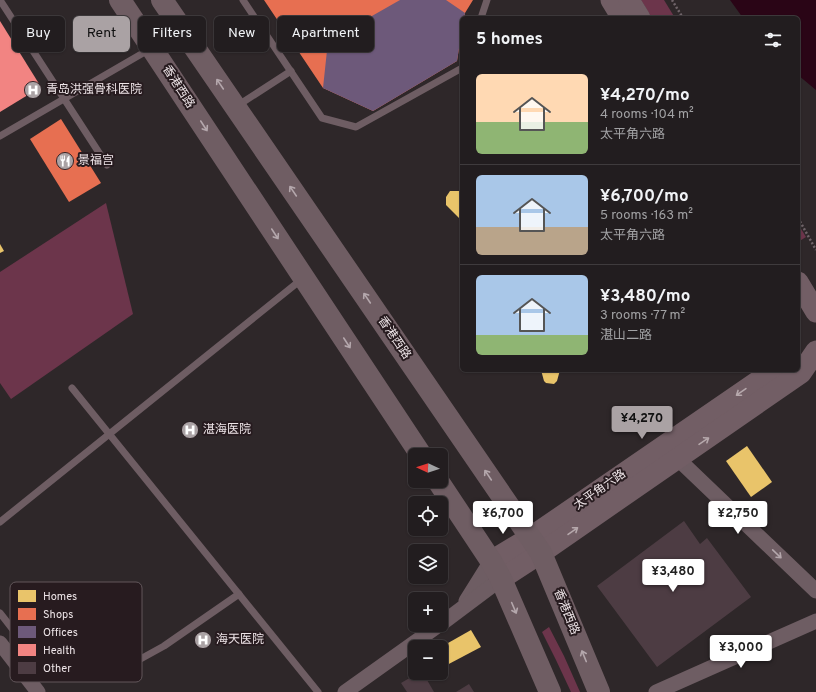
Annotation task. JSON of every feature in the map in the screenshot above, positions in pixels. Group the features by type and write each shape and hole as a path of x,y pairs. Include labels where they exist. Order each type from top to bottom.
{"main road":[{"name":"香港西路","path":"120,0 138,27"},
{"name":"香港西路","path":"162,0 536,545 599,692"},
{"path":"611,0 621,16"},
{"path":"629,0 639,16"},
{"name":"香港西路","path":"155,52 416,448"},
{"path":"800,285 816,312"},
{"name":"太平角六路","path":"536,545 678,459 801,373 816,351"},
{"name":"太平角六路","path":"536,545 771,372"},
{"path":"443,488 496,570 550,692"},
{"path":"496,570 536,545"}],"street":[{"path":"678,459 816,591"},
{"path":"448,619 462,609 496,570"},
{"path":"462,609 496,570"},
{"path":"656,692 816,621"},
{"path":"345,692 429,632"},
{"path":"0,643 10,656"},
{"path":"30,682 38,692"}],"lane":[{"path":"0,0 106,165"},
{"path":"243,0 322,118 356,127 460,69"},
{"path":"482,16 487,0"},
{"path":"0,136 145,52"},
{"path":"235,107 291,71"},
{"path":"0,522 304,277"},
{"path":"72,388 318,692"},
{"path":"142,658 164,646 239,594"},
{"path":"0,613 10,626"}],"path":[{"path":"672,0 681,16"},
{"path":"800,222 816,250"}],"shaded area":[{"path":"641,0 664,0 674,16 651,16"},
{"path":"730,0 816,0 816,90 800,77 800,16 742,16"},
{"path":"106,203 133,314 11,399 0,383 0,272"},
{"path":"800,227 806,237 800,241"},
{"path":"549,627 580,692 571,692 542,632"}],"building: Homes":[{"path":"450,191 460,191 460,219 446,205 446,197"},
{"path":"0,244 4,251 0,253"},
{"path":"542,372 559,372 557,381 554,384 546,383"},
{"path":"747,446 772,482 751,497 726,461"},
{"path":"471,630 481,647 448,664 448,643"}],"building: Shops":[{"path":"264,0 473,0 464,16 460,16 460,42 457,61 373,111 323,88 299,52 374,52 374,16 277,16 277,19"},
{"name":"景福宫","path":"61,119 101,183 69,202 30,139"}],"building: Offices":[{"path":"400,0 446,0 465,13 464,16 460,16 460,42 457,61 373,111 323,88 327,52 374,52 374,16 372,16"}],"building: Health":[{"path":"0,21 12,40 12,52 19,52 41,87 0,112"}],"building: Other":[{"path":"684,521 700,544 707,538 751,597 657,667 597,586"},
{"path":"408,679 427,680 434,692 407,692 401,683"},
{"path":"469,684 474,692 456,692"}],"place":[{"name":"青岛洪强骨科医院","path":"33,90"},
{"name":"景福宫","path":"65,161"},
{"name":"湛海医院","path":"190,430"},
{"name":"海天医院","path":"203,640"}]}
